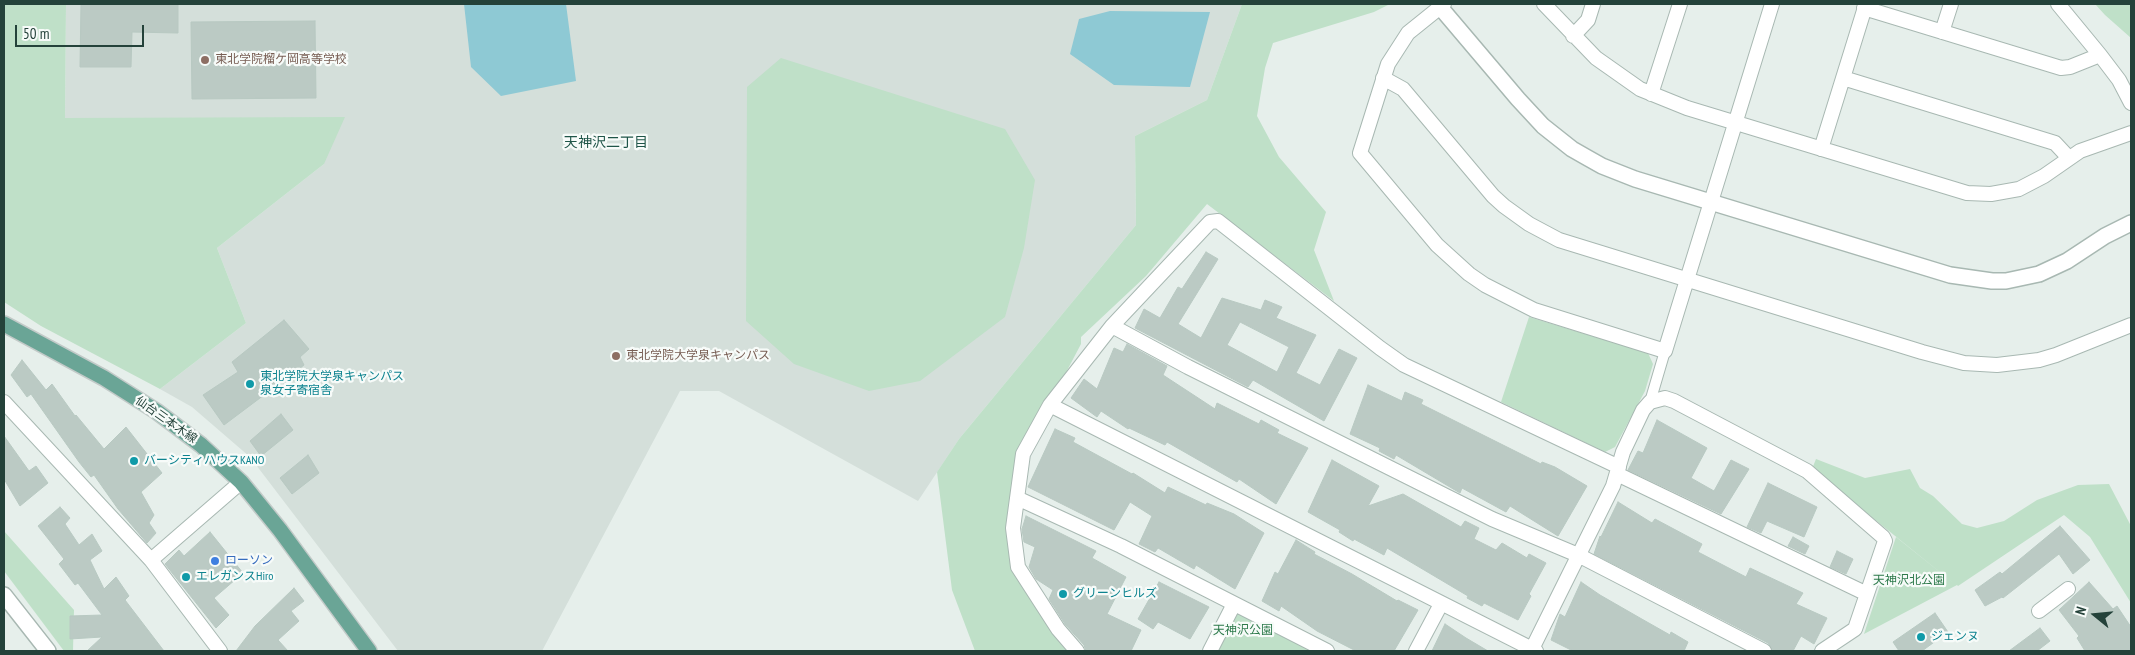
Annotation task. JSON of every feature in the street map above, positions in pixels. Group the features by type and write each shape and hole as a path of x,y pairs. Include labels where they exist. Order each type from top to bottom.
{"main road":[{"name":"仙台三本木線","path":"4,324 104,378 156,411 201,445 241,482 280,530 369,651"}],"street":[{"path":"1544,4 1572,36 1607,68 1651,94 1735,123 1956,190 1977,194 2019,189 2044,176 2080,151 2131,133"},
{"path":"1572,36 1588,20 1592,4"},
{"path":"1651,94 1680,4"},
{"path":"1050,405 1533,650 1618,470 1643,410 1650,402 1772,4"},
{"path":"1942,32 1951,4"},
{"path":"2058,4 2100,55 2118,80 2131,103"},
{"path":"1666,351 1550,316 1518,303 1469,274 1438,245 1360,153 1388,64 1408,33 1442,5 1524,106 1544,126 1572,149 1618,173 1950,275 1992,281 2006,281 2039,274 2067,261 2105,236 2131,223"},
{"path":"1821,149 1865,6 1942,32 2061,68 2070,67 2100,55"},
{"path":"1383,78 1403,89 1493,196 1529,224 1559,240 1964,363 1997,365 2039,360 2131,325"},
{"path":"1843,78 2055,143 2069,158"},
{"path":"1076,651 1058,629 1018,567 1013,528 1023,454 1050,405 1112,326 1210,222 1218,221 1404,365 1867,594"},
{"path":"1112,326 1188,367 1492,520 1578,555 1764,651"},
{"path":"1650,402 1665,398 1674,401 1808,471 1883,537 1885,541 1856,629 1822,651"},
{"path":"4,402 151,560 220,651"},
{"path":"151,560 241,482"},
{"path":"1017,498 1121,546 1327,651"},
{"path":"2039,611 2068,589"},
{"path":"4,595 48,651"},
{"path":"1210,651 1234,604"},
{"path":"1416,651 1441,604"}],"shaded area":[{"name":"東北学院大学泉キャンパス","path":"66,4 1242,4 1207,100 1135,136 1136,225 959,439 918,501 719,391 680,391 542,651 398,651 250,457 192,407 160,389 246,323 217,248 324,164 65,118"}],"green space":[{"path":"4,4 66,4 65,118 345,117 324,164 217,248 246,323 160,389 41,326 4,302"},
{"path":"1242,4 1390,4 1374,12 1273,43 1265,68 1257,116 1279,157 1326,212 1314,250 1334,301 1207,204 1146,276 1081,337 1081,344 1023,454 1018,567 1077,651 975,651 952,590 937,472 959,439 1136,225 1135,136 1207,100"},
{"path":"2095,4 2131,4 2131,38 2105,15"},
{"path":"781,58 1005,129 1035,180 1024,248 1005,317 920,381 869,391 794,364 746,321 747,87"},
{"path":"1529,317 1648,353 1653,364 1645,391 1615,447 1605,452 1501,402"},
{"name":"天神沢北公園","path":"1816,459 1865,478 1910,469 1920,488 1933,496 1962,524 1977,528 2004,521 2037,500 2078,485 2109,484 2131,526 2131,603 2090,537 2064,515 1958,586 1864,634 1896,537 1956,585 1812,469"},
{"path":"4,531 74,610 73,651 64,651 4,571"},
{"name":"天神沢公園","path":"1234,604 1327,651 1210,651"}],"water":[{"path":"464,4 566,4 576,81 501,96 471,67"},
{"path":"1110,11 1210,12 1190,87 1114,85 1070,54 1079,19"}],"building":[{"path":"81,4 178,4 178,33 132,32 131,67 80,67"},
{"path":"315,21 316,98 192,99 191,22"},
{"path":"1206,252 1218,259 1178,324 1201,338 1222,298 1261,310 1265,300 1282,307 1276,318 1316,335 1296,373 1320,385 1339,349 1357,358 1324,421 1253,380 1248,387 1135,328 1144,309 1160,318 1178,287 1182,289","holes":["1240,322 1289,347 1277,372 1227,345"]},
{"name":"東北学院大学泉キャンパス 泉女子寄宿舎","path":"284,320 309,349 300,357 304,365 224,425 203,395 238,372 232,362"},
{"path":"1127,344 1167,366 1163,375 1215,409 1217,403 1259,424 1261,420 1279,430 1277,433 1308,448 1276,504 1239,479 1237,482 1167,442 1165,445 1128,429 1101,411 1097,417 1071,398 1084,379 1097,389 1114,348 1123,352"},
{"path":"22,360 46,390 52,384 75,416 104,449 126,427 162,473 141,492 154,515 149,523 156,533 147,543 118,509 94,475 91,477 79,462 31,394 27,397 11,375"},
{"path":"1368,385 1402,401 1405,392 1423,400 1421,404 1541,464 1542,462 1555,467 1587,486 1558,536 1510,506 1506,512 1462,488 1460,493 1396,455 1394,459 1379,451 1380,448 1350,434"},
{"path":"281,414 293,430 261,456 250,441"},
{"path":"1657,420 1707,448 1691,478 1714,491 1731,460 1749,469 1721,514 1628,470 1638,451 1643,453"},
{"path":"1055,429 1075,438 1073,442 1133,473 1165,493 1168,487 1206,505 1207,503 1234,514 1264,533 1235,589 1196,565 1194,569 1158,548 1155,552 1139,544 1152,516 1130,502 1114,530 1028,487"},
{"path":"4,436 29,471 36,466 48,483 20,506 4,479"},
{"path":"308,455 319,473 292,494 280,478"},
{"path":"1332,460 1379,486 1368,506 1403,494 1461,527 1465,521 1479,528 1474,539 1496,550 1502,543 1527,558 1529,554 1546,563 1529,594 1531,596 1518,620 1484,603 1482,606 1467,598 1468,596 1387,548 1384,555 1354,539 1353,541 1339,532 1340,530 1308,512"},
{"path":"1768,483 1817,507 1804,537 1767,521 1761,533 1747,527"},
{"path":"1618,502 1652,523 1655,519 1702,544 1698,552 1746,577 1750,568 1803,593 1796,604 1827,618 1814,644 1801,636 1793,651 1773,651 1768,643 1594,554 1600,536"},
{"path":"60,507 70,518 65,524 79,545 92,534 102,551 90,560 104,589 116,577 129,596 125,600 164,651 87,651 102,637 70,639 70,616 102,615 78,583 75,585 59,564 64,559 38,526"},
{"path":"1026,516 1096,551 1092,558 1126,577 1107,614 1141,630 1131,651 1086,651 1084,645 1065,624 1049,599 1053,590 1036,579 1029,567 1035,547 1024,542 1022,529"},
{"path":"2060,526 2090,560 2073,574 2059,554 2003,598 1985,606 1975,590 2000,572 2002,574"},
{"path":"210,532 243,573 214,598 229,615 216,628 165,564 179,550 184,556"},
{"path":"1793,537 1809,546 1805,554 1788,546"},
{"path":"1296,540 1315,552 1314,554 1397,601 1418,610 1394,651 1356,651 1317,631 1281,606 1279,611 1262,601 1275,572 1278,574"},
{"path":"1837,551 1853,559 1846,574 1830,567"},
{"path":"1159,582 1209,607 1190,639 1158,622 1153,629 1138,619"},
{"path":"1581,582 1670,635 1671,632 1688,642 1684,651 1573,651 1551,640 1560,614 1565,617"},
{"path":"2089,582 2113,609 2117,606 2131,627 2131,651 2085,651 2077,638 2079,636 2059,610"},
{"path":"294,588 304,601 291,611 299,621 278,640 288,651 236,651 255,626"},
{"name":"ジェンヌ","path":"1935,613 1948,632 1922,651 1899,651 1893,642"},
{"path":"1445,624 1466,638 1488,651 1432,651"},
{"path":"2040,628 2050,641 2037,651 2009,651"}],"place":[{"name":"東北学院榴ケ岡高等学校","path":"205,60"},
{"name":"東北学院大学泉キャンパス","path":"616,356"},
{"name":"東北学院大学泉キャンパス 泉女子寄宿舎","path":"250,384"},
{"name":"バーシティハウスKANO","path":"134,461"},
{"name":"ローソン","path":"215,561"},
{"name":"エレガンスHiro","path":"186,577"},
{"name":"グリーンヒルズ","path":"1063,594"},
{"name":"ジェンヌ","path":"1921,637"}],"district":[{"name":"天神沢二丁目","path":"606,143"}]}
